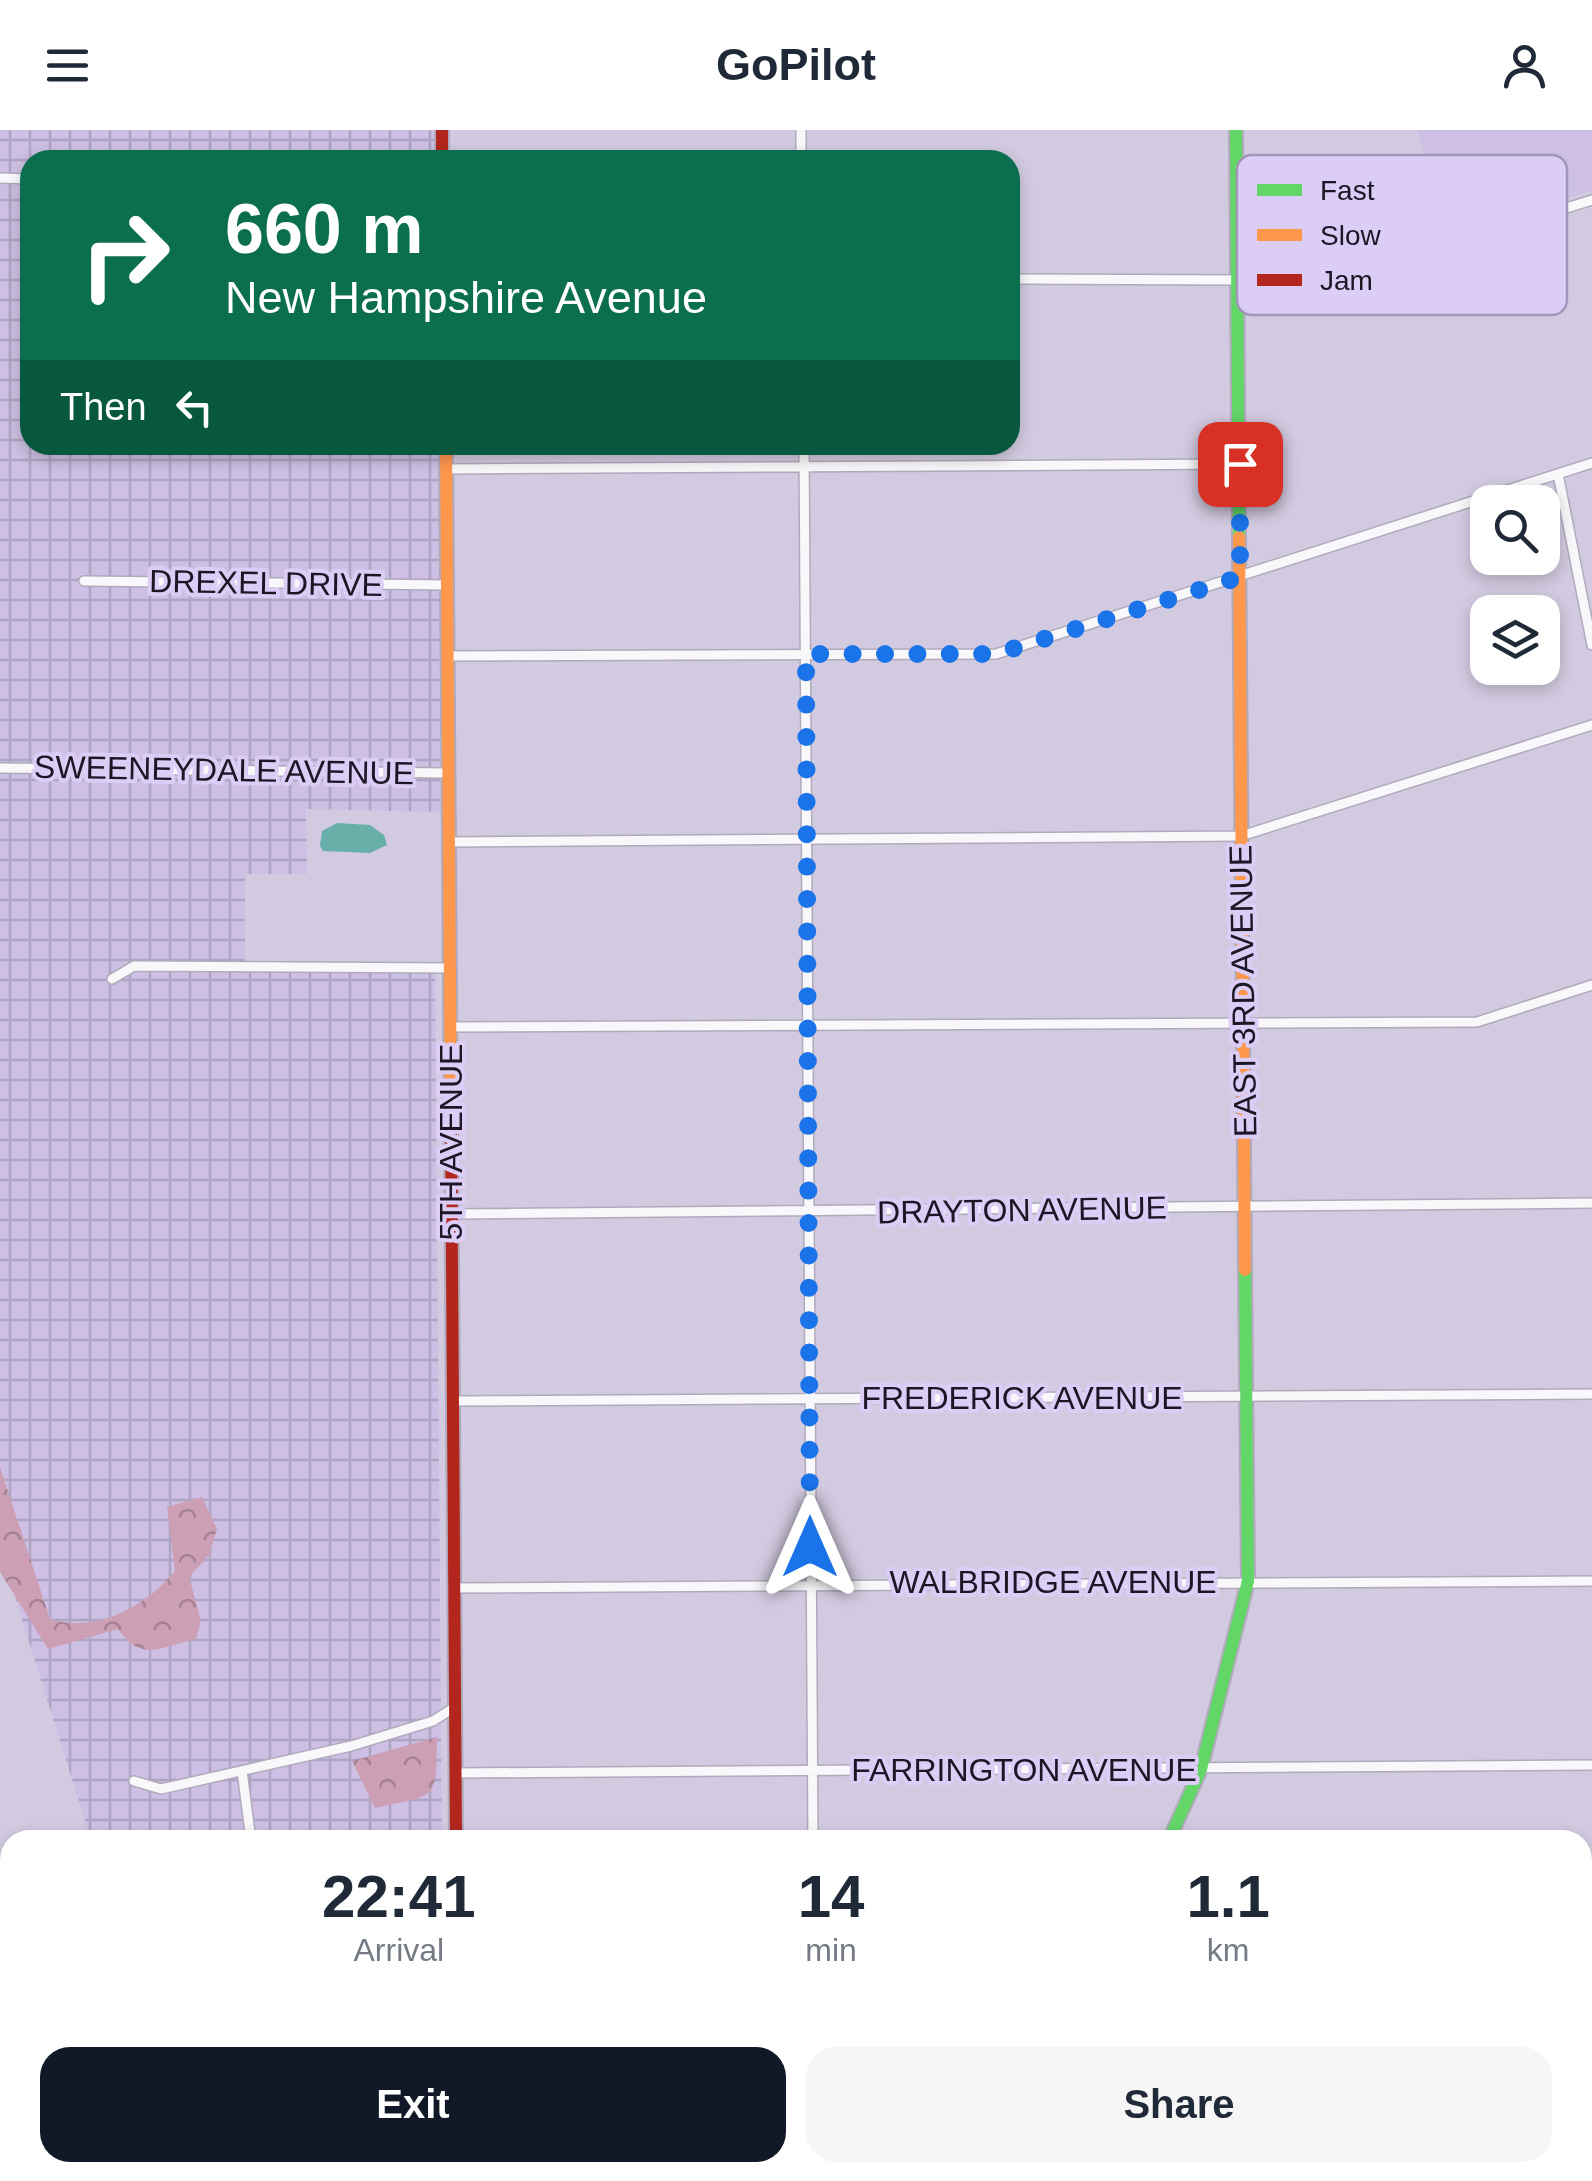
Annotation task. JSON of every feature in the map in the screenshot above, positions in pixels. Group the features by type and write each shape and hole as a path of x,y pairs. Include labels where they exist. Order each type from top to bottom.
{"main road":[{"name":"EAST 3RD AVENUE","path":"1236,130 1237,180"},
{"name":"EAST 3RD AVENUE","path":"1174,1830 1201,1768 1248,1581 1239,315"},
{"name":"5TH AVENUE","path":"446,455 456,1830"}],"street":[{"path":"1567,208 1592,200"},
{"path":"1020,280 1237,280"},
{"path":"804,455 813,1830"},
{"path":"446,469 1240,464"},
{"path":"450,656 996,654 1592,464"},
{"path":"1558,474 1592,645"},
{"name":"DREXEL DRIVE","path":"84,581 448,585"},
{"path":"448,842 1242,836 1592,726"},
{"name":"SWEENEYDALE AVENUE","path":"0,768 448,773"},
{"path":"112,979 134,966 448,968"},
{"path":"450,1026 1477,1022 1592,985"},
{"name":"DRAYTON AVENUE","path":"451,1214 1592,1203"},
{"name":"FREDERICK AVENUE","path":"452,1401 1592,1394"},
{"name":"WALBRIDGE AVENUE","path":"453,1588 1592,1581"},
{"path":"134,1781 160,1789 351,1746 433,1720 456,1707"},
{"name":"FARRINGTON AVENUE","path":"456,1774 1592,1765"},
{"path":"242,1771 250,1830"}],"shaded area":[{"path":"0,130 439,130 439,150 20,150 20,455 439,455 440,812 306,809 307,874 245,874 245,967 435,968 442,1830 88,1830 0,1549"},
{"path":"1417,130 1592,130 1592,191 1567,199 1567,155 1425,155"},
{"path":"337,823 370,825 384,835 387,845 370,853 323,851 322,831"}],"green space":[{"path":"0,1467 50,1619 68,1623 103,1620 119,1614 163,1584 175,1571 167,1507 202,1497 217,1529 209,1555 189,1577 201,1621 196,1639 143,1649 126,1640 118,1629 48,1649 0,1572"},
{"path":"437,1737 436,1774 429,1792 375,1808 352,1761"}],"traffic: fast":[{"path":"1236,130 1237,266"},
{"path":"1237,315 1239,537"},
{"path":"1174,1830 1201,1769 1248,1581 1245,1270"}],"traffic: slow":[{"path":"446,455 451,1121"},
{"path":"1239,537 1245,1270"}],"traffic: jam":[{"path":"442,130 442,150"},
{"path":"451,1121 456,1830"}],"route":[{"path":"810,1547 806,654 996,654 1240,577 1240,464"}]}
